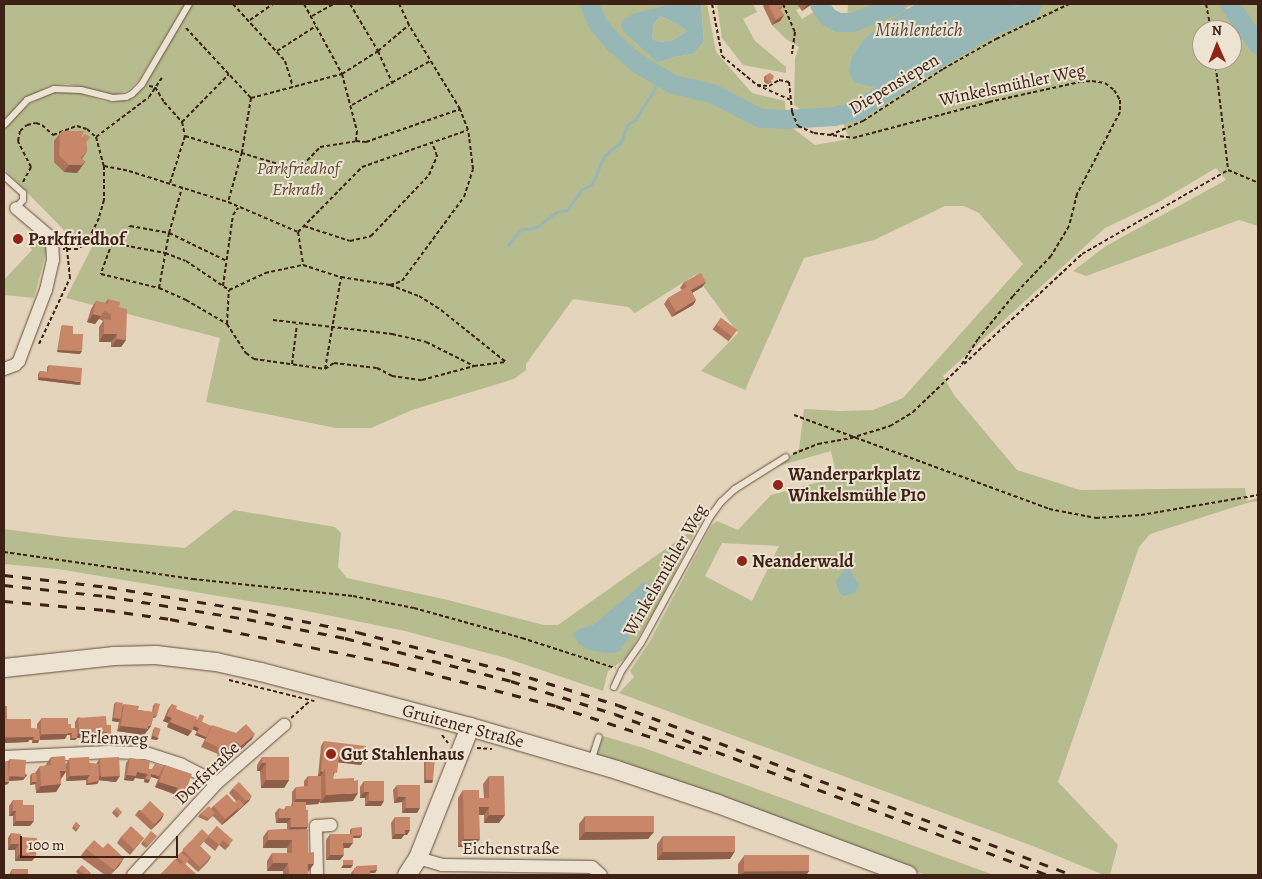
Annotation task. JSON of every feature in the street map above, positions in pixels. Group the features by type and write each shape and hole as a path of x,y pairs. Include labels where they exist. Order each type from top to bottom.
{"main road":[{"name":"Gruitener Straße","path":"4,668 114,656 188,657 261,672 470,727 591,762 700,798 908,875"},
{"path":"407,875 418,858 470,727"}],"street":[{"path":"4,369 15,365 25,346 46,290 53,249 49,236 16,208"},
{"name":"Dorfstraße","path":"133,875 217,783 284,725"},
{"name":"Erlenweg","path":"4,757 109,752 146,754 182,765 217,783"},
{"path":"317,875 316,826 331,825"},
{"name":"Eichenstraße","path":"418,858 442,865 502,871 592,866 601,875"}],"lane":[{"path":"4,125 28,100 54,90 74,89 119,98 132,94 142,84 189,4"},
{"path":"4,176 18,188 24,198 16,208"},
{"name":"Winkelsmühler Weg","path":"614,687 710,517 721,502 735,489 786,457"},
{"path":"591,762 599,737"}],"path":[{"path":"233,4 250,20 286,61 293,87"},
{"path":"250,20 273,4"},
{"path":"304,4 342,74 352,105 357,131 356,141"},
{"path":"312,17 334,4"},
{"path":"350,4 378,52 393,84"},
{"path":"390,285 402,281 464,197 473,169 468,130 460,109 408,25 399,4"},
{"path":"712,4 722,56 757,85 791,100"},
{"path":"783,4 795,32 792,54"},
{"name":"Diepensiepen","path":"830,135 863,121 944,69 996,39 1069,4"},
{"path":"1206,4 1209,20"},
{"path":"178,21 230,73 251,98 242,152 228,202"},
{"path":"251,98 342,74 378,52 408,25"},
{"path":"277,51 316,26"},
{"path":"352,105 393,84 431,61"},
{"path":"1216,70 1228,170 1258,183"},
{"path":"182,122 230,73"},
{"path":"96,137 150,97 162,78"},
{"path":"757,85 769,86 779,80 788,82 794,121 803,129 830,135"},
{"name":"Winkelsmühler Weg","path":"830,135 854,138 989,102 1080,82 1105,83 1117,94 1121,107 1120,112 1077,194 1069,226 1051,256 1001,310 960,367"},
{"path":"142,84 155,87 164,102 182,122 185,136 170,183"},
{"path":"185,136 298,170 320,147 356,141 366,142 460,109"},
{"path":"18,188 31,167 18,140 20,131 27,125 36,123 42,125 53,135 77,126 87,129 96,137 104,166 104,200 92,233 88,241 78,249 53,249"},
{"path":"298,232 362,167 468,130"},
{"path":"304,226 350,241 371,236 429,175 437,156 432,142"},
{"path":"104,166 129,171 228,202 298,232"},
{"name":"Winkelsmühler Weg","path":"786,457 818,444 851,438 890,426 914,412 1082,254 1228,170"},
{"path":"159,288 169,233 182,188"},
{"path":"223,286 233,215 238,207"},
{"path":"121,245 130,226 169,233 227,261"},
{"path":"298,232 303,266"},
{"path":"92,233 112,243 165,253 186,261 229,290"},
{"path":"112,243 101,274 159,288 186,300 227,324 246,353 254,359 326,369 334,363 377,368 392,376 422,380 474,366 506,362 441,310 418,296 390,285 341,277 303,266 265,273 229,290"},
{"path":"326,369 341,277"},
{"path":"227,324 229,290"},
{"path":"272,320 392,334 426,342 474,366"},
{"path":"292,364 297,323"},
{"path":"794,415 851,438 1048,509 1096,518 1141,515 1258,495"},
{"path":"4,552 175,576 353,596 414,608 513,635 622,670"},
{"path":"225,679 319,702"},
{"path":"284,725 310,701"},
{"path":"441,734 450,745 498,749"}],"green space":[{"path":"4,4 185,4 140,79 129,90 113,96 68,84 50,86 27,97 4,119"},
{"name":"Parkfriedhof Erkrath","path":"192,4 669,4 635,13 658,63 674,57 693,54 704,42 701,4 707,4 716,52 752,93 785,101 786,123 815,145 849,139 841,116 801,121 800,109 794,105 795,58 799,47 786,39 772,25 775,4 797,4 800,8 796,10 802,19 817,10 833,23 847,26 848,4 915,4 906,8 941,48 1019,4 1258,4 1258,226 1239,220 1086,276 1073,271 1106,246 1226,180 1216,168 1157,203 1105,228 943,376 954,395 1017,470 1080,490 1245,488 1247,501 1258,498 1258,501 1150,534 1139,547 1058,782 1118,845 1110,875 1104,875 1038,848 619,693 634,677 630,671 650,641 711,526 717,521 738,530 771,495 837,477 831,451 778,466 799,449 804,409 873,410 903,398 1023,264 979,213 964,206 945,206 874,240 804,258 745,390 701,371 738,333 695,275 635,313 628,307 573,299 526,364 526,370 514,379 412,410 371,428 336,428 206,402 220,338 66,298 92,247 88,241 64,230 4,169 4,130 26,106 53,92 80,93 103,101 114,102 133,98 143,86","holes":["722,543 779,546 752,601 705,576"]},
{"path":"717,4 753,4 757,12 743,19 755,41 786,67 786,73 743,65 722,38"},
{"path":"660,16 687,31 673,40 660,42 652,39 654,24"},
{"path":"39,234 47,249 34,298 4,295 4,280 32,250 28,243 35,235"},
{"path":"234,510 335,527 341,533 338,567 347,578 448,600 544,625 558,625 688,533 697,522 700,523 658,605 626,658 608,671 603,691 506,658 405,631 297,609 58,569 4,564 4,529 65,537 185,548"},
{"path":"603,736 644,748 994,875 926,875 596,754"}],"water":[{"path":"669,4 701,4 704,42 693,54 674,57 658,63 625,33 621,26 623,20 635,13","holes":["660,16 687,31 673,40 660,42 652,39 654,24"]},
{"name":"Mühlenteich","path":"915,4 1019,4 941,48 882,86 868,86 854,82 849,71 852,56 866,37"},
{"path":"845,569 849,569 859,585 855,593 843,596 839,592 836,581"},
{"path":"643,583 651,584 650,592 631,618 634,629 619,652 606,653 589,650 579,644 573,635 579,629 593,625"}],"building":[{"path":"768,4 782,4 783,6 779,8 784,15 776,20"},
{"path":"770,73 774,76 769,82 766,79 766,75"},
{"path":"62,131 84,131 81,138 85,134 90,137 86,143 87,151 81,158 85,162 82,165 69,165 59,155 60,133"},
{"path":"701,273 706,282 691,290 696,300 676,312 668,298 687,287 684,282"},
{"path":"108,299 120,302 119,307 127,309 126,340 117,339 117,334 104,334 104,319 111,320 111,314 104,311 101,316 93,314 96,301 108,304"},
{"path":"721,318 737,330 732,336 716,324"},
{"path":"62,325 73,326 73,334 83,334 82,351 58,350"},
{"path":"49,365 82,368 81,382 39,377 40,371 48,372"},
{"path":"116,702 123,703 121,719 114,718"},
{"path":"155,703 160,704 157,716 153,712"},
{"path":"124,704 139,706 138,710 154,712 151,726 148,726 148,729 121,726"},
{"path":"172,704 177,706 176,709 197,717 192,731 170,722 172,718 167,716"},
{"path":"4,706 7,706 7,720 4,720"},
{"path":"200,714 204,716 202,722 211,726 206,737 197,733 199,728 194,726"},
{"path":"106,716 107,732 79,734 78,718"},
{"path":"41,718 68,718 68,734 41,734"},
{"path":"4,719 31,719 31,737 4,737"},
{"path":"68,724 71,724 71,728 77,728 77,738 72,738 72,733 68,733"},
{"path":"246,724 255,734 241,746 237,742 229,749 225,757 219,754 222,749 205,741 212,725 236,733"},
{"path":"107,725 111,725 111,735 105,735"},
{"path":"155,727 161,729 158,737 152,736"},
{"path":"31,728 39,729 40,740 34,740 34,737 31,737"},
{"path":"324,741 366,746 364,759 339,757 337,773 333,772 333,770 325,769 323,772 321,771"},
{"path":"65,756 66,771 60,771 61,784 41,786 40,766 51,765 51,757"},
{"path":"89,757 90,775 70,776 69,758"},
{"path":"119,757 120,776 101,777 100,758"},
{"path":"262,757 289,757 289,780 266,780 266,763 262,763"},
{"path":"130,758 150,761 148,774 137,772 136,776 127,775"},
{"path":"426,758 435,758 433,780 426,780"},
{"path":"10,759 26,760 25,777 9,776"},
{"path":"8,761 9,782 5,782 4,762"},
{"path":"90,763 98,764 99,781 88,783"},
{"path":"155,764 163,767 159,776 151,774 150,780 146,779 149,769 153,769"},
{"path":"165,765 192,774 184,796 176,793 178,788 159,782"},
{"path":"325,769 333,770 333,779 354,778 354,781 358,780 358,793 326,795"},
{"path":"32,773 36,773 37,782 32,782"},
{"path":"308,776 321,776 321,799 296,799 296,787 308,786"},
{"path":"489,776 504,776 505,815 489,815 489,807 479,807 480,839 464,839 463,790 479,790 479,798 489,798"},
{"path":"364,781 384,781 384,801 369,801 369,792 364,792"},
{"path":"239,782 252,796 246,801 233,787"},
{"path":"397,785 420,785 420,808 406,808 406,797 398,797"},
{"path":"227,794 239,808 225,819 213,806"},
{"path":"239,799 244,805 237,811 239,808 234,803"},
{"path":"13,800 23,800 23,805 34,805 34,821 16,821 16,811 13,811"},
{"path":"150,801 164,814 154,824 140,811"},
{"path":"293,802 306,802 306,810 286,810 286,806 293,806"},
{"path":"209,806 215,813 209,818 200,814"},
{"path":"117,807 122,812 119,815 114,810"},
{"path":"279,808 285,810 308,810 308,827 291,827 291,818 279,818"},
{"path":"585,816 654,816 654,832 585,832"},
{"path":"395,817 410,817 410,830 405,830 405,834 395,834"},
{"path":"76,822 80,826 78,829 73,826"},
{"path":"131,826 144,838 134,849 121,837"},
{"path":"217,826 233,840 229,845 223,840 219,845 208,836"},
{"path":"362,827 362,835 353,836 352,828"},
{"path":"202,829 209,836 199,846 193,839 190,842"},
{"path":"308,829 308,853 314,852 314,864 308,864 308,875 289,875 288,863 273,863 272,853 292,853 292,840 268,840 268,830"},
{"path":"151,831 157,836 148,845 143,841"},
{"path":"11,833 21,834 21,837 37,838 36,856 19,855 19,844 11,844"},
{"path":"330,834 353,834 353,843 343,843 344,855 330,855"},
{"path":"663,836 735,836 735,852 663,852"},
{"path":"193,839 211,857 200,867 182,850"},
{"path":"94,840 103,848 108,843 124,858 114,870 86,849"},
{"path":"181,852 189,859 185,864 177,857"},
{"path":"744,855 809,855 809,871 744,871"},
{"path":"175,859 189,872 186,875 160,875"},
{"path":"343,860 353,860 353,865 343,865"},
{"path":"183,862 197,875 189,875 189,872 181,864"},
{"path":"82,865 91,873 89,875 87,872 85,875 78,869"},
{"path":"377,865 377,870 357,868 357,866"},
{"path":"354,868 370,868 370,875 354,875"},
{"path":"12,869 28,869 28,875 12,875"},
{"path":"868,874 884,875 868,875"}],"waterway":[{"path":"589,4 597,23 614,43 637,63 673,84 712,93 760,118 785,119 834,116 856,111 914,72 993,25 1028,11 1032,4"},
{"path":"819,4 827,16 838,22 853,22 896,4"},
{"path":"1229,4 1258,45"},
{"path":"508,245 520,230 537,227 556,212 567,210 581,190 592,184 604,156 621,142 628,124 635,120 654,90 659,76"}],"railway":[{"path":"4,575 108,587 249,610 357,632 512,672 618,705 1072,875"},
{"path":"4,585 106,596 247,619 345,638 511,681 615,714 1047,875"},
{"path":"4,601 106,610 170,619 390,663 556,706 710,756"}],"place":[{"name":"Parkfriedhof","path":"18,239"},
{"name":"Wanderparkplatz Winkelsmühle P10","path":"778,485"},
{"name":"Neanderwald","path":"742,561"},
{"name":"Gut Stahlenhaus","path":"331,754"}]}
